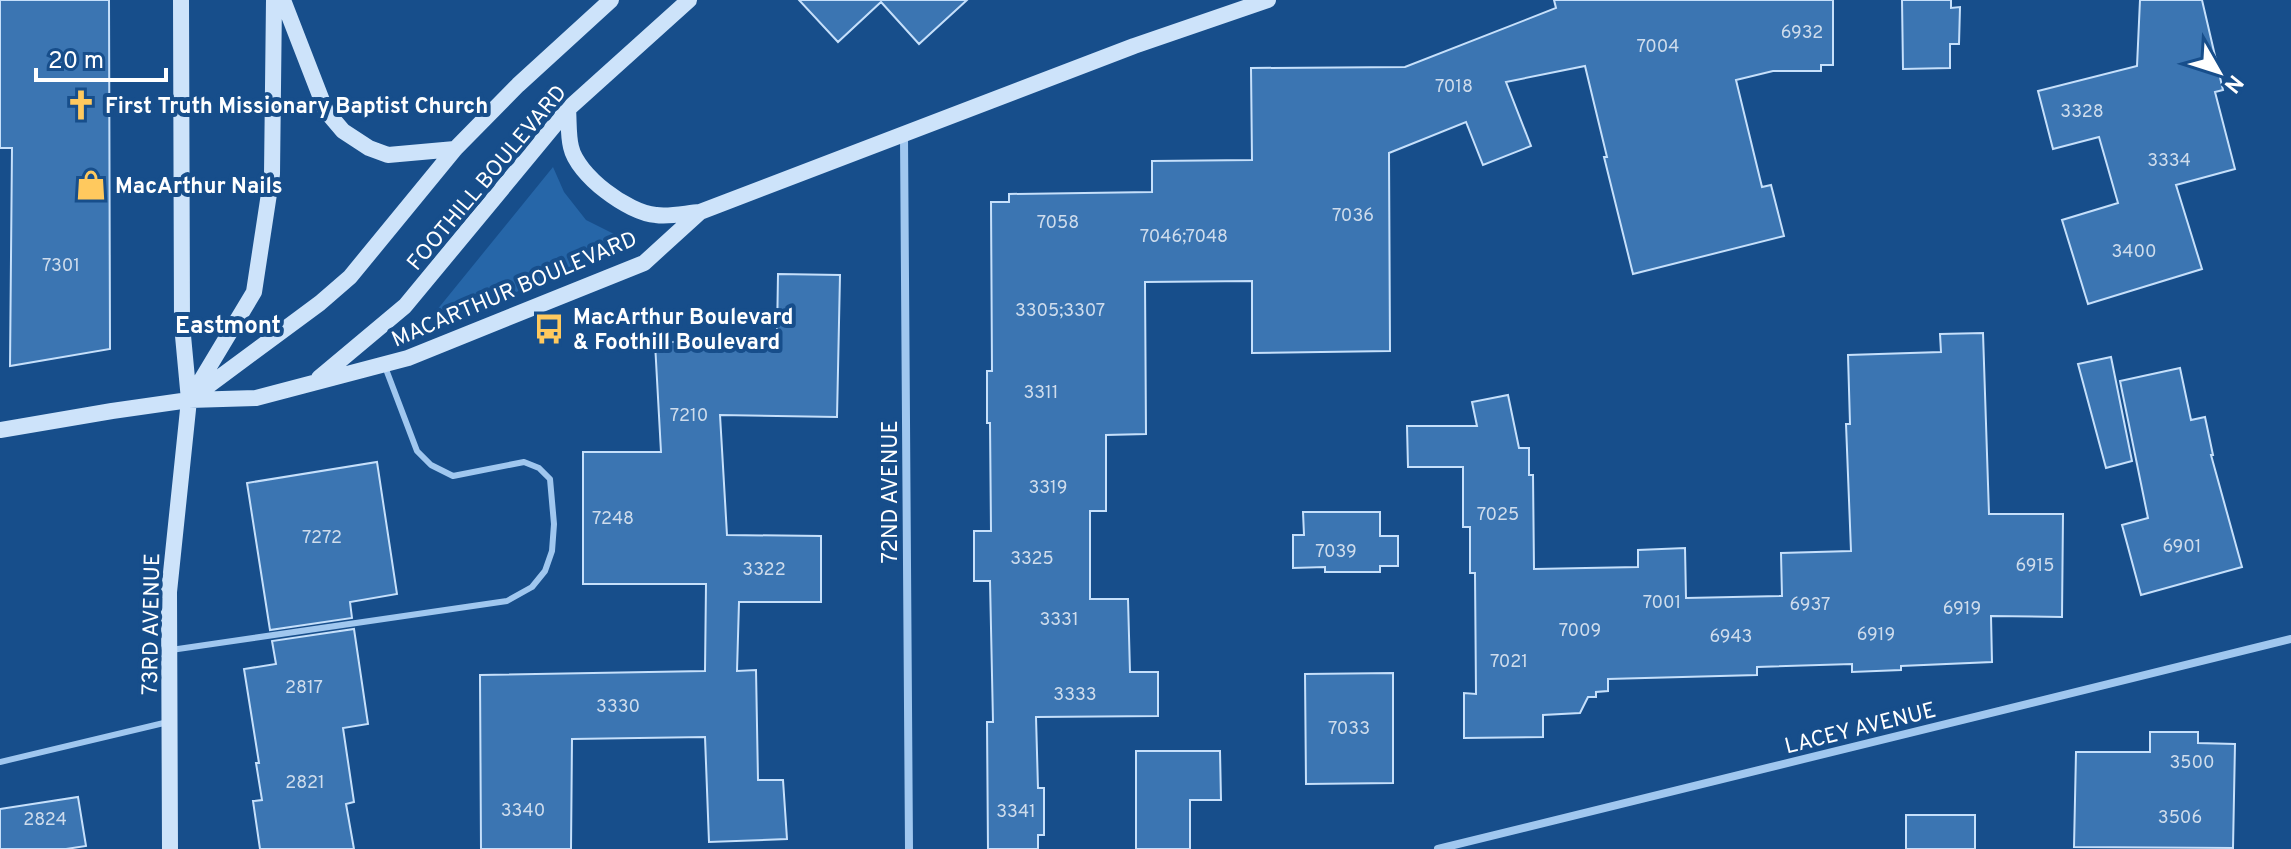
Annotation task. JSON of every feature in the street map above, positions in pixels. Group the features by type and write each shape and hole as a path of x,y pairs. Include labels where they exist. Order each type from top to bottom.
{"main road":[{"name":"73RD AVENUE","path":"170,849 169,592 189,400 182,325 181,0"},
{"name":"73RD AVENUE","path":"189,400 254,292 272,174 274,0"},
{"path":"283,0 326,111 343,131 369,148 388,155 455,149"},
{"name":"FOOTHILL BOULEVARD","path":"189,400 320,303 350,277 455,149 518,85 611,0"},
{"name":"FOOTHILL BOULEVARD","path":"315,381 405,306 568,109 689,0"},
{"name":"MACARTHUR BOULEVARD","path":"568,109 571,150 590,175 616,199 654,216 700,212 1134,46 1268,0"},
{"name":"MACARTHUR BOULEVARD","path":"0,430 189,400 256,398 408,358 644,263 700,212"}],"street":[{"name":"72ND AVENUE","path":"904,136 909,849"},
{"name":"LACEY AVENUE","path":"1438,849 2291,639"}],"lane":[{"path":"170,650 507,601 532,587 545,571 552,551 554,524 550,479 539,468 524,462 453,476 431,465 417,451 384,364"},
{"path":"0,762 171,721"}],"shaded area":[{"path":"553,167 564,192 586,220 632,243 476,309 428,321"}],"building":[{"path":"0,0 109,0 110,349 10,366 12,148 0,148"},
{"path":"799,0 967,0 919,44 881,2 838,42"},
{"path":"1554,0 1833,0 1833,65 1821,65 1821,71 1773,71 1736,80 1762,187 1771,185 1784,236 1633,274 1585,66 1506,82 1531,146 1483,165 1466,122 1389,153 1390,351 1252,353 1252,281 1145,282 1146,434 1106,435 1106,511 1090,511 1090,599 1128,599 1130,672 1158,672 1158,716 1036,717 1038,788 1044,788 1044,835 1038,835 1038,849 988,849 987,722 993,722 990,581 974,581 974,531 991,531 987,371 992,371 991,202 1009,202 1009,194 1152,192 1152,161 1252,160 1251,68 1405,67 1556,8"},
{"path":"1902,0 1951,0 1951,8 1960,7 1959,44 1950,44 1950,68 1903,69"},
{"path":"2140,0 2202,0 2223,90 2215,92 2235,169 2176,185 2202,269 2088,304 2062,220 2118,203 2099,137 2053,149 2038,91 2137,66"},
{"path":"778,274 840,275 837,417 720,415 727,535 821,536 821,602 739,602 737,671 756,670 758,780 783,780 787,839 709,842 705,737 572,739 571,849 481,849 480,675 705,671 706,584 583,584 583,452 661,452 655,343 777,336"},
{"path":"1983,333 1989,514 2063,514 2062,617 1991,616 1992,662 1901,666 1901,670 1852,672 1852,664 1757,667 1757,675 1608,679 1608,691 1596,692 1596,697 1588,697 1580,713 1543,715 1543,737 1464,738 1464,693 1476,694 1475,573 1470,573 1470,527 1463,527 1463,467 1408,467 1407,426 1477,426 1472,402 1508,395 1519,448 1529,448 1529,475 1533,475 1534,569 1638,567 1638,550 1685,548 1686,598 1782,596 1781,553 1851,551 1846,424 1850,424 1848,355 1941,352 1940,334"},
{"path":"2111,357 2132,461 2106,468 2078,364"},
{"path":"2180,368 2191,420 2205,417 2211,455 2242,567 2141,595 2122,525 2148,518 2120,381"},
{"path":"377,462 397,594 350,602 352,618 270,630 247,483"},
{"path":"1303,512 1380,512 1380,536 1398,536 1398,566 1380,566 1380,572 1325,572 1325,567 1293,568 1293,535 1304,535"},
{"path":"354,629 368,724 343,728 354,802 346,804 354,849 260,849 253,801 262,800 256,763 259,763 244,669 276,664 272,641"},
{"path":"1393,673 1393,783 1306,784 1305,674"},
{"path":"2150,732 2198,732 2198,743 2235,744 2233,848 2074,847 2076,752 2150,752"},
{"path":"1136,751 1220,751 1221,800 1190,800 1190,849 1136,849"},
{"path":"78,797 86,846 0,849 0,809"},
{"path":"1906,815 1975,815 1975,849 1906,849"}],"place":[{"name":"First Truth Missionary Baptist Church","path":"81,105"},
{"name":"MacArthur Nails","path":"91,185"},
{"name":"MacArthur Boulevard & Foothill Boulevard","path":"549,329"}],"district":[{"name":"Eastmont","path":"228,325"}]}
